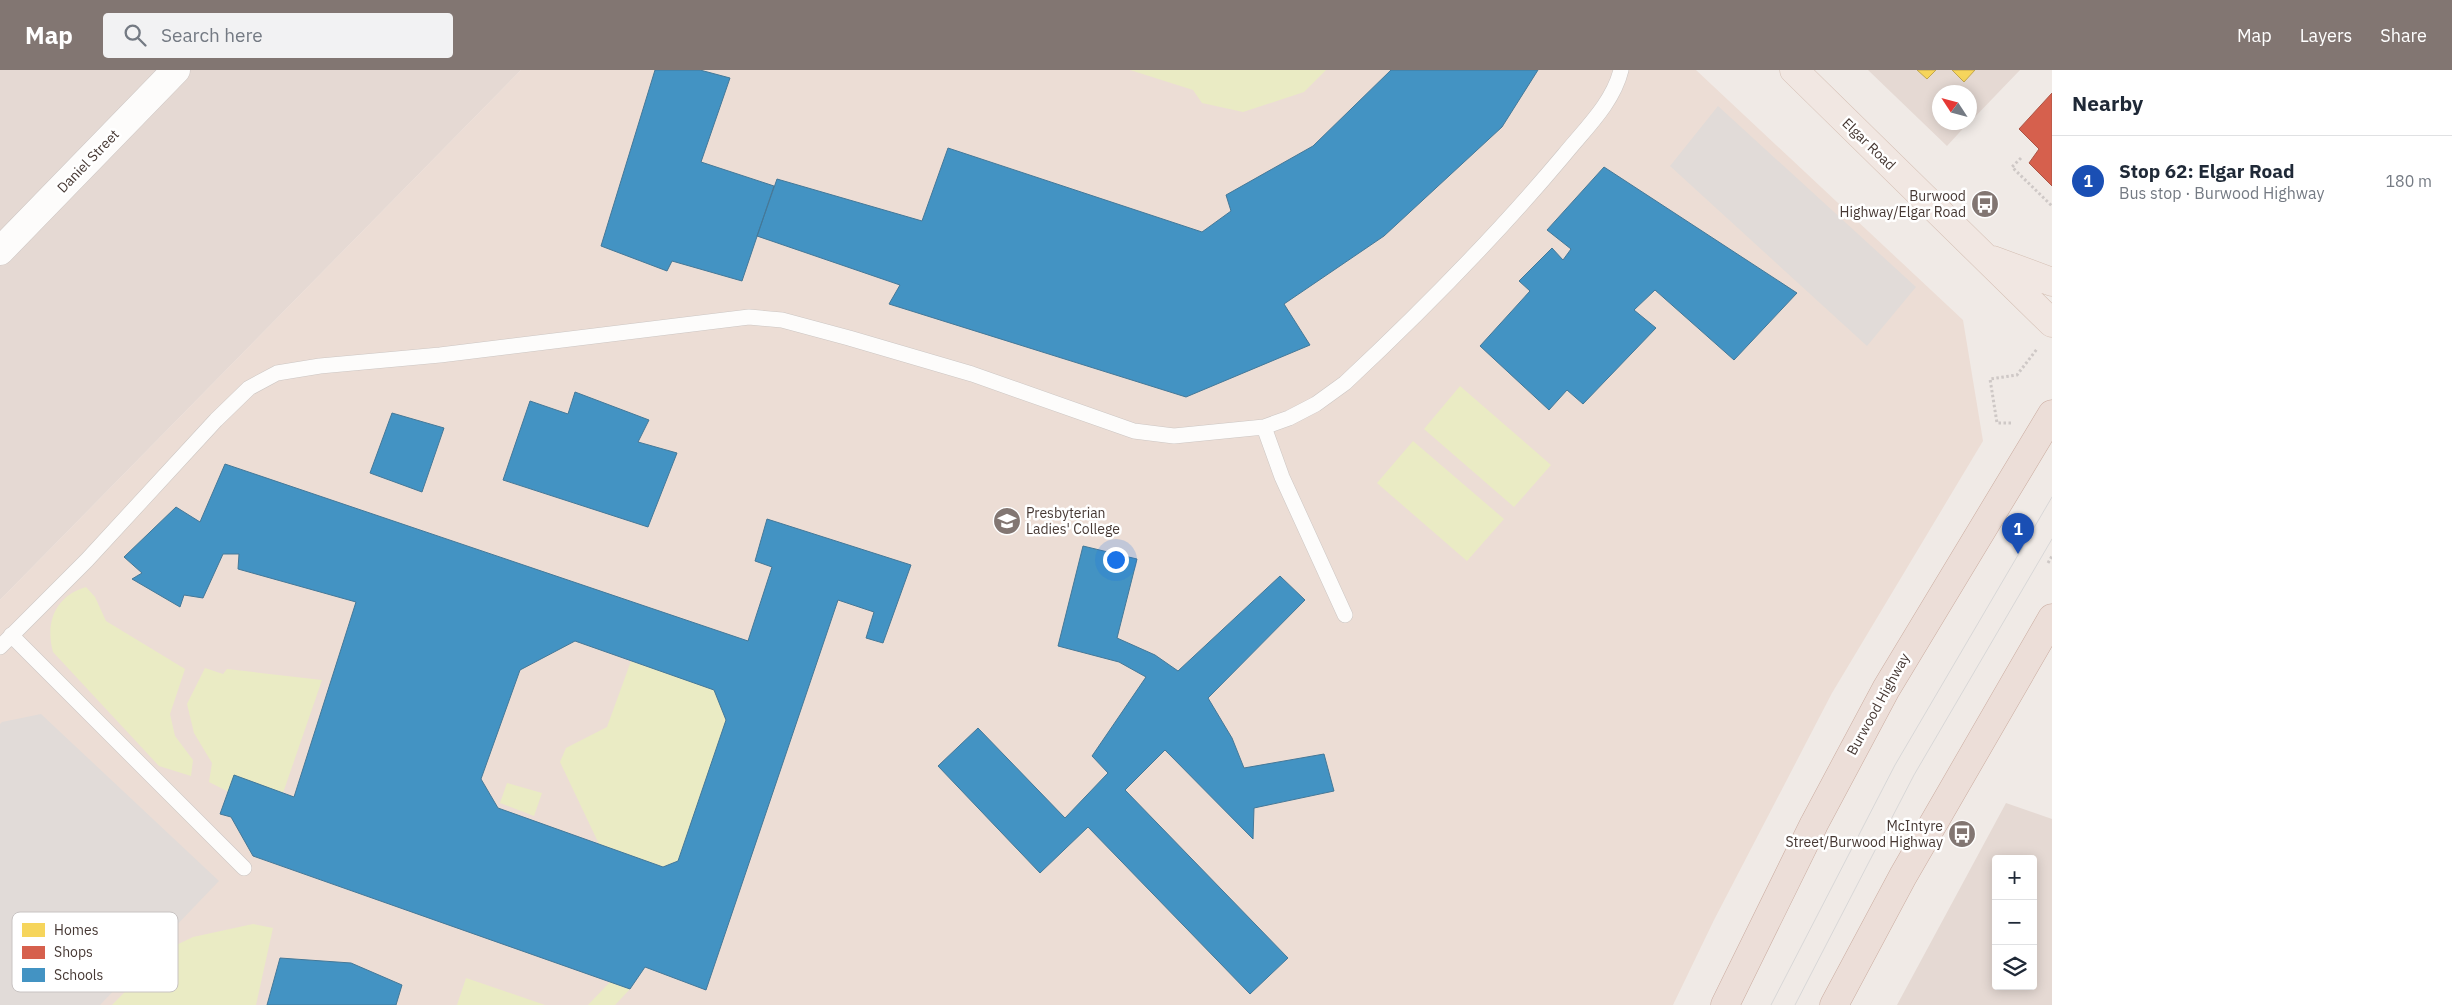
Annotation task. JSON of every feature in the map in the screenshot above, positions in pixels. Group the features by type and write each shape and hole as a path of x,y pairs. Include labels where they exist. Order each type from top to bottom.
{"highway":[{"name":"Burwood Highway","path":"1725,1005 1814,824 1886,689 2052,414"},
{"path":"1834,1005 1903,876 2052,618"}],"main road":[{"name":"Elgar Road","path":"1794,70 1985,257 2046,333"},
{"path":"1985,257 2052,282"}],"street":[{"name":"Daniel Street","path":"0,252 176,70"}],"lane":[{"path":"0,647 87,560 216,420 249,388 276,373 320,366 440,355 749,317 782,320 972,374 1134,431 1174,436 1264,427 1290,418 1316,404 1345,383 1374,356 1521,206 1606,103 1618,83 1621,70"},
{"path":"1264,427 1282,477 1345,616"},
{"path":"11,635 244,868"}],"path":[{"path":"2021,158 2012,167 2052,206"},
{"path":"1996,423 1990,379 2017,375 2046,333"},
{"path":"2048,563 2052,556"}],"shaded area":[{"path":"0,70 521,70 0,600"},
{"name":"Presbyterian Ladies' College","path":"521,70 1696,70 1963,320 1983,441 1832,693 1714,920 1673,1005 0,1005 0,600"},
{"path":"1868,70 2020,70 1977,115 1977,85 1932,85 1932,130 1962,130 1947,146"},
{"path":"1718,106 1916,287 1867,346 1670,166"},
{"path":"41,714 219,881 178,924 178,912 12,912 12,992 112,992 100,1005 0,1005 0,724"},
{"path":"2006,803 2052,819 2052,1005 1897,1005"}],"green space":[{"path":"1130,70 1326,70 1304,92 1243,112 1202,103 1193,90"},
{"path":"1460,386 1551,465 1514,507 1424,429"},
{"path":"1413,441 1504,519 1467,561 1377,483"},
{"path":"86,587 95,597 106,621 185,669 170,714 175,736 193,760 191,776 159,766 53,652 50,631 55,612 67,597 75,591"},
{"path":"631,661 714,690 726,720 678,861 663,867 599,844 560,762 566,748 607,727"},
{"path":"205,668 223,674 227,669 322,680 283,793 229,792 209,782 212,763 194,733 187,704"},
{"path":"507,783 542,793 534,816 500,803"},
{"path":"253,924 273,928 256,1005 112,1005 125,992 178,992 178,944 193,937"},
{"path":"466,978 545,1005 457,1005"},
{"path":"610,982 630,989 615,1005 588,1005"}],"building: Homes":[{"path":"1917,70 1936,70 1927,79"},
{"path":"1952,70 1975,70 1964,82"}],"building: Shops":[{"path":"2052,93 2052,186 2029,163 2039,149 2019,129"}],"building: Schools":[{"path":"655,70 700,70 730,78 701,162 774,186 742,281 672,261 667,271 601,246"},
{"path":"1391,70 1538,70 1502,127 1384,236 1284,304 1310,345 1186,397 889,304 900,285 757,236 777,179 922,221 948,148 1202,232 1231,211 1226,195 1313,146"},
{"path":"1604,167 1797,293 1734,360 1655,290 1634,310 1656,328 1583,404 1567,390 1549,410 1480,346 1530,291 1519,281 1552,248 1563,260 1571,249 1547,230"},
{"path":"575,392 649,420 638,442 677,453 648,527 503,480 530,401 568,414"},
{"path":"392,413 444,428 422,492 370,473"},
{"path":"225,464 748,641 772,567 755,561 767,519 911,565 883,643 866,638 874,612 838,600 706,990 645,967 630,989 253,856 231,817 220,814 234,775 294,797 356,602 238,569 239,554 223,554 203,598 184,595 180,607 132,579 142,573 124,557 176,507 200,522","holes":["575,641 714,690 726,720 678,861 663,867 498,808 481,779 520,670"]},
{"path":"1083,546 1137,559 1117,638 1155,655 1178,671 1280,576 1305,600 1208,698 1232,738 1244,768 1324,754 1334,791 1254,808 1253,839 1165,750 1125,790 1288,958 1250,994 1088,827 1040,873 938,766 978,728 1065,818 1108,773 1092,756 1146,677 1119,662 1058,646"},
{"path":"280,958 351,963 402,985 396,1005 267,1005"}],"tram line":[{"path":"1771,1005 1895,765 2052,497"},
{"path":"1795,1005 1914,775 2052,539"}],"place":[{"name":"Burwood Highway/Elgar Road","path":"1985,204"},
{"name":"Presbyterian Ladies' College","path":"1007,521"},
{"name":"Stop 62: Elgar Road","path":"2018,554"},
{"name":"McIntyre Street/Burwood Highway","path":"1962,834"}]}
